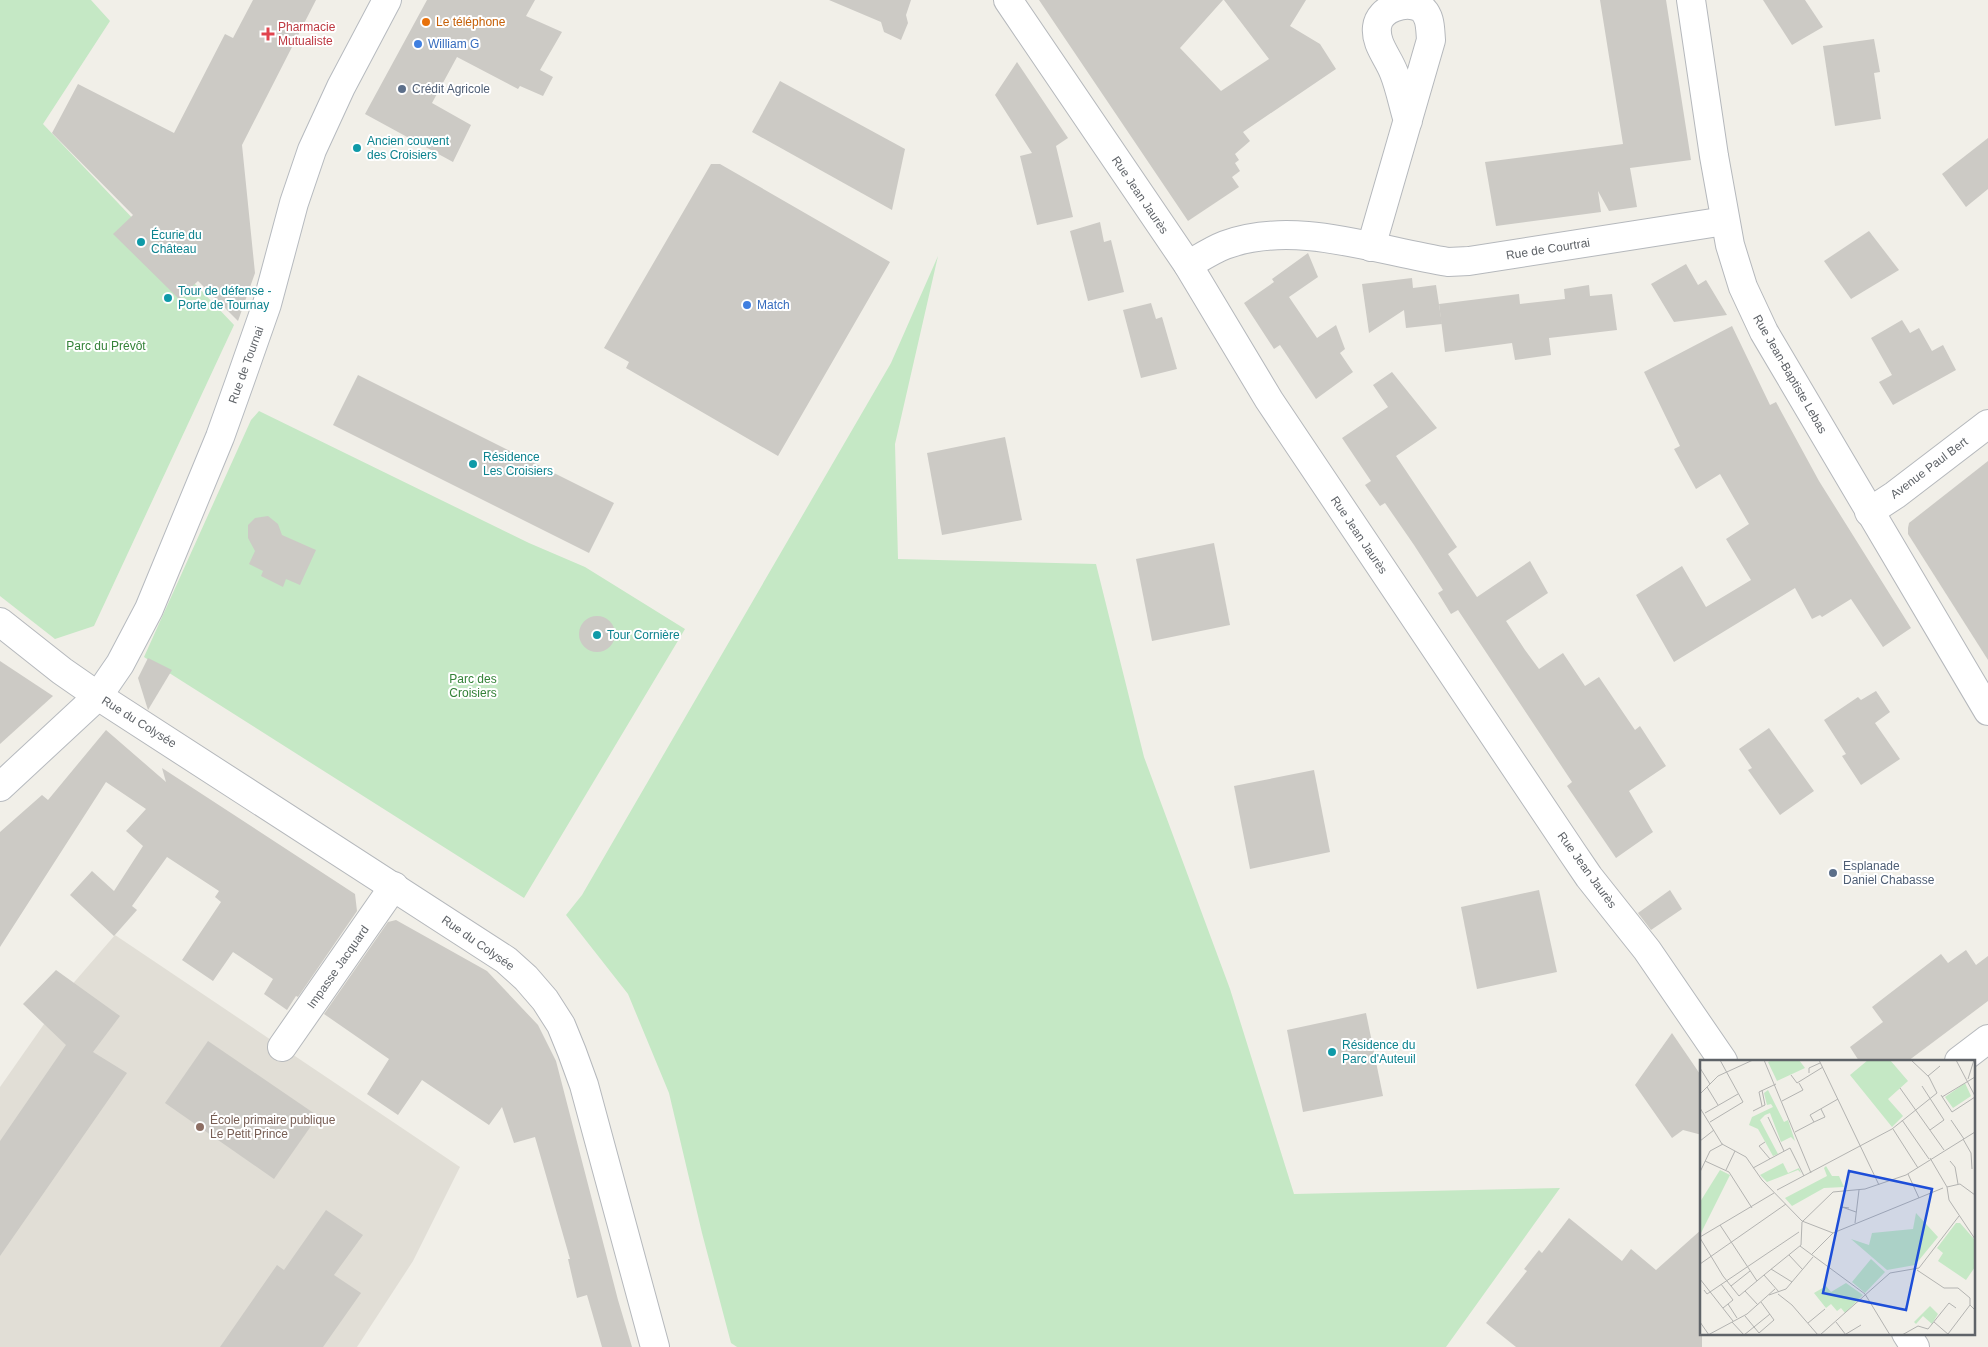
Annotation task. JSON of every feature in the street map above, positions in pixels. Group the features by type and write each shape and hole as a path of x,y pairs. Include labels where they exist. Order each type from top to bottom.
{"street":[{"name":"Rue de Tournai","path":"0,787 98,696 120,664 138,630 220,437 267,304 294,203 312,150 341,86 387,0"},
{"name":"Rue Jean Jaurès","path":"1008,0 1188,265 1268,400 1572,852 1589,877 1647,950 1722,1060"},
{"name":"Rue Jean-Baptiste Lebas","path":"1691,0 1725,221 1730,245 1741,279 1764,332 1988,711"},
{"path":"1371,247 1408,121"},
{"name":"Rue de Courtrai","path":"1188,265 1224,245 1261,237 1313,237 1448,262 1469,261 1725,221"},
{"name":"Avenue Paul Bert","path":"1869,512 1895,495 1988,424"},
{"name":"Rue du Colysée","path":"0,622 98,696 394,886 506,960 526,978 561,1025 584,1085 655,1347"},
{"name":"Impasse Jacquard","path":"282,1047 394,886"},
{"path":"1960,1060 1988,1039"},
{"path":"1907,1334 1915,1347"}],"shaded area":[{"name":"École primaire publique Le Petit Prince","path":"115,935 460,1167 413,1261 357,1347 0,1347 0,1087 70,987"}],"green space":[{"name":"Parc du Prévôt","path":"0,0 91,0 110,21 43,124 234,325 94,626 55,639 0,596"},
{"path":"938,256 895,444 898,559 1096,564 1144,757 1230,989 1294,1194 1560,1188 1446,1347 737,1347 731,1343 702,1233 669,1093 628,994 566,915 582,895 891,363"},
{"name":"Parc des Croisiers","path":"259,411 529,543 585,567 685,629 524,898 144,657 251,420"}],"building":[{"path":"253,0 316,0 242,145 255,273 238,321 198,281 179,299 113,234 133,215 52,133 78,84 174,133 225,34 233,38"},
{"path":"427,0 535,0 526,16 562,32 540,70 553,77 543,96 520,86 518,89 457,57 432,103 471,125 453,162 365,114"},
{"path":"829,0 911,0 906,15 908,23 901,40 884,32 881,22"},
{"path":"1039,0 1223,0 1180,48 1221,91 1269,59 1224,0 1306,0 1290,26 1320,44 1336,69 1243,132 1250,141 1235,154 1239,160 1235,163 1240,171 1232,177 1239,187 1188,221"},
{"path":"1600,0 1666,0 1691,160 1630,168 1637,207 1609,211 1598,191 1601,212 1496,226 1485,162 1623,144"},
{"path":"1763,0 1805,0 1823,27 1792,45"},
{"path":"1874,39 1880,72 1874,73 1881,119 1835,126 1823,46"},
{"path":"1017,62 1068,138 1056,146 1073,217 1037,225 1020,156 1032,153 995,95"},
{"path":"780,81 905,149 892,210 752,132"},
{"path":"1988,138 1988,189 1966,207 1942,174"},
{"name":"Match","path":"711,164 720,164 890,262 778,456 626,368 629,362 604,348"},
{"path":"1100,222 1104,242 1111,240 1124,292 1088,301 1070,231"},
{"path":"1869,231 1899,270 1851,299 1824,261"},
{"path":"1308,253 1318,277 1289,297 1317,338 1336,325 1345,349 1340,353 1353,372 1316,399 1280,345 1274,349 1244,303 1274,282 1272,279"},
{"path":"1686,264 1698,285 1706,280 1727,315 1674,322 1651,284"},
{"path":"1412,278 1413,288 1436,285 1442,324 1406,328 1404,310 1369,333 1362,284"},
{"path":"1589,285 1590,296 1612,294 1617,330 1549,338 1551,355 1515,360 1512,343 1445,352 1439,304 1519,294 1520,304 1565,299 1564,289"},
{"path":"1151,303 1156,319 1162,317 1177,369 1141,378 1123,310"},
{"path":"1902,320 1910,333 1919,328 1932,351 1943,345 1956,370 1893,405 1879,382 1892,375 1871,338"},
{"path":"1732,326 1770,405 1776,402 1819,481 1911,628 1883,647 1851,599 1822,617 1820,615 1812,619 1795,588 1674,662 1636,595 1682,566 1706,607 1751,580 1726,539 1749,524 1720,474 1696,489 1674,449 1680,446 1644,372"},
{"path":"1392,372 1437,428 1396,456 1457,547 1448,554 1477,597 1530,561 1548,593 1506,621 1525,650 1539,669 1563,653 1585,686 1599,677 1635,730 1640,726 1666,766 1629,791 1653,832 1616,858 1567,786 1572,782 1458,610 1451,614 1438,593 1443,590 1414,545 1385,503 1380,506 1365,485 1371,481 1342,438 1388,407 1373,385"},
{"name":"Résidence Les Croisiers","path":"358,375 614,503 589,553 333,425"},
{"path":"1005,437 1022,520 942,535 927,453"},
{"path":"1988,461 1988,660 1908,534 1908,528 1909,523"},
{"path":"268,516 278,524 282,535 316,550 300,585 286,579 283,587 261,576 263,571 249,564 255,551 248,538 248,525 255,518"},
{"path":"1214,543 1230,625 1152,641 1136,559"},
{"name":"Tour Cornière","path":"597,616 610,621 615,634 610,647 597,652 584,647 579,634 584,621"},
{"path":"148,658 172,670 148,710 138,678"},
{"path":"0,661 53,696 0,744"},
{"path":"1876,691 1890,712 1875,723 1900,759 1861,785 1842,756 1846,754 1824,720 1858,697 1861,700"},
{"path":"1769,728 1814,791 1780,815 1748,770 1752,768 1739,749"},
{"path":"106,730 166,782 162,768 355,894 357,911 287,1010 264,994 273,979 233,952 213,981 182,960 221,902 215,897 219,891 167,857 132,906 137,910 114,936 70,895 92,871 114,891 143,846 126,831 146,809 106,782 0,947 0,832 42,795 48,800"},
{"path":"1314,770 1330,852 1250,869 1234,786"},
{"path":"1539,890 1557,972 1477,989 1461,907"},
{"path":"1670,890 1682,909 1651,930 1638,913"},
{"path":"396,920 487,971 538,1025 556,1061 632,1347 602,1347 587,1295 577,1298 568,1259 570,1259 535,1137 514,1143 502,1107 489,1125 422,1080 398,1115 367,1094 389,1059 324,1014 388,922"},
{"path":"1966,950 1976,965 1988,956 1988,1001 1909,1060 1858,1060 1850,1047 1883,1022 1872,1007 1941,954 1948,963"},
{"path":"56,970 120,1016 93,1052 127,1073 0,1256 0,1141 66,1045 23,1004"},
{"name":"Résidence du Parc d'Auteuil","path":"1366,1013 1383,1096 1303,1112 1287,1030"},
{"path":"1672,1033 1700,1074 1700,1134 1683,1130 1672,1138 1635,1085"},
{"path":"208,1041 318,1116 274,1179 165,1103"},
{"path":"326,1210 363,1235 334,1275 361,1293 323,1347 220,1347 277,1265 284,1270"},
{"path":"1569,1218 1622,1261 1631,1249 1656,1270 1700,1231 1700,1334 1702,1334 1702,1347 1516,1347 1486,1323 1527,1271 1524,1269 1539,1250 1542,1253"}],"place":[{"name":"Le téléphone","path":"426,22"},
{"name":"Pharmacie Mutualiste","path":"268,34"},
{"name":"William G","path":"418,44"},
{"name":"Crédit Agricole","path":"402,89"},
{"name":"Ancien couvent des Croisiers","path":"357,148"},
{"name":"Écurie du Château","path":"141,242"},
{"name":"Tour de défense - Porte de Tournay","path":"168,298"},
{"name":"Match","path":"747,305"},
{"name":"Résidence Les Croisiers","path":"473,464"},
{"name":"Tour Cornière","path":"597,635"},
{"name":"Esplanade Daniel Chabasse","path":"1833,873"},
{"name":"Résidence du Parc d'Auteuil","path":"1332,1052"},
{"name":"École primaire publique Le Petit Prince","path":"200,1127"}]}
